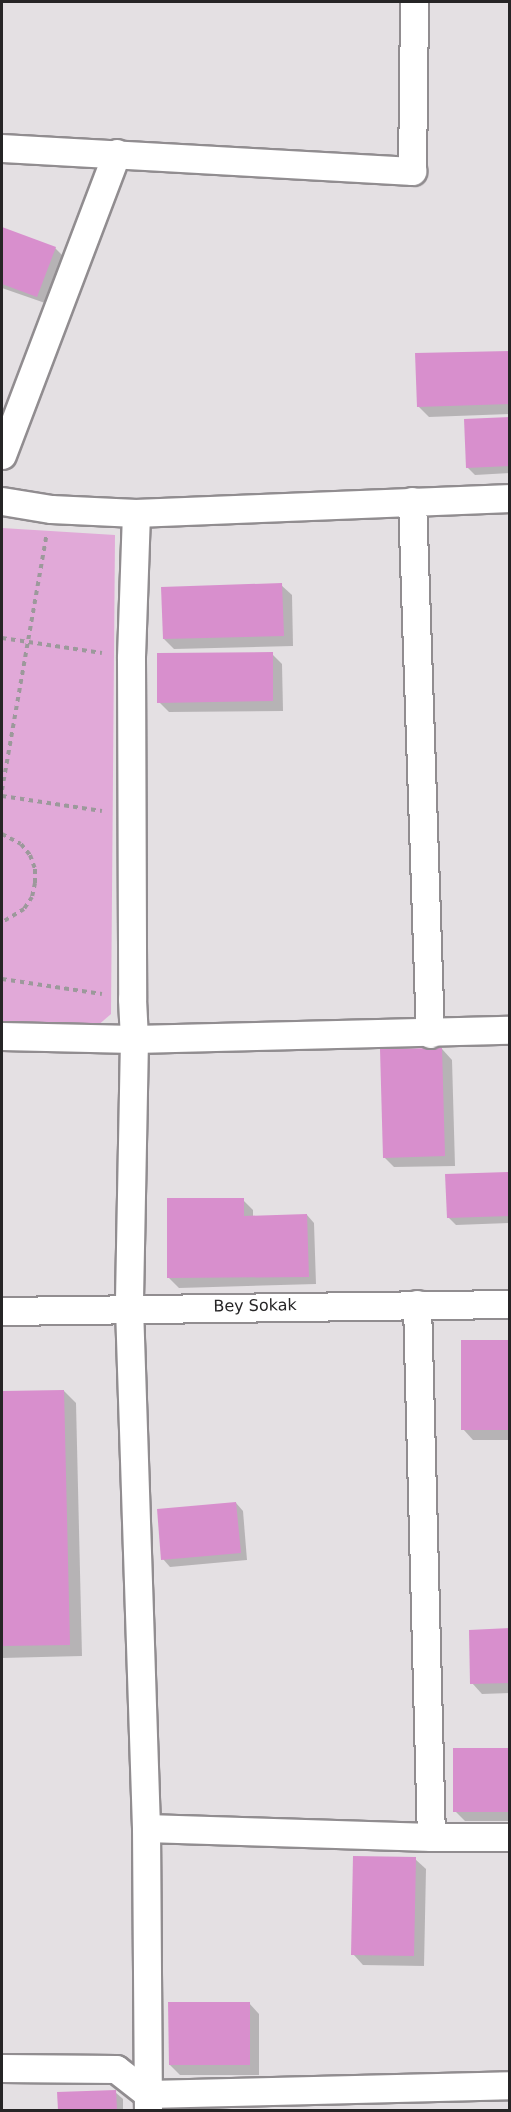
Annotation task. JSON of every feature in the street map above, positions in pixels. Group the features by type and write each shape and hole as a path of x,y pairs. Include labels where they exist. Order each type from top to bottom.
{"street":[{"path":"2,148 412,171 414,2"},
{"path":"2,455 117,153"},
{"path":"2,501 51,509 136,513 510,498"},
{"path":"412,501 430,1034"},
{"path":"136,513 131,658 134,1039 129,1307 146,1828 148,2102"},
{"path":"2,1036 134,1039 430,1034 510,1030"},
{"path":"417,1304 431,1837"},
{"name":"Bey Sokak","path":"2,1311 129,1307 510,1304"},
{"path":"146,1828 431,1837 510,1837"},
{"path":"2,2068 116,2069 148,2102 510,2085"}],"path":[{"path":"2,790 51,509"},
{"path":"2,638 131,658"},
{"path":"2,796 132,815"},
{"path":"2,834 21,844 30,855 35,869 36,883 32,897 24,909 2,922"},
{"path":"2,979 132,999"}],"shaded area":[{"path":"2,528 115,535 111,1014 96,1027 2,1024"}],"building":[{"path":"2,227 56,247 37,297 2,284"},
{"path":"510,351 510,404 417,407 415,353"},
{"path":"510,417 510,466 466,468 464,419"},
{"path":"282,583 284,636 163,639 161,587"},
{"path":"273,652 273,701 157,703 157,653"},
{"path":"442,1048 445,1156 383,1158 380,1049"},
{"path":"508,1172 510,1216 447,1218 445,1174"},
{"path":"167,1198 244,1198 244,1216 307,1214 309,1277 167,1278"},
{"path":"461,1340 510,1340 510,1430 461,1430"},
{"path":"64,1390 70,1645 2,1646 2,1391"},
{"path":"236,1502 241,1553 161,1560 157,1509"},
{"path":"510,1628 510,1683 470,1684 469,1630"},
{"path":"453,1748 510,1748 510,1812 453,1812"},
{"path":"353,1856 416,1857 414,1956 351,1955"},
{"path":"168,2002 250,2002 250,2065 169,2065"},
{"path":"116,2090 117,2110 58,2110 57,2092"}]}
